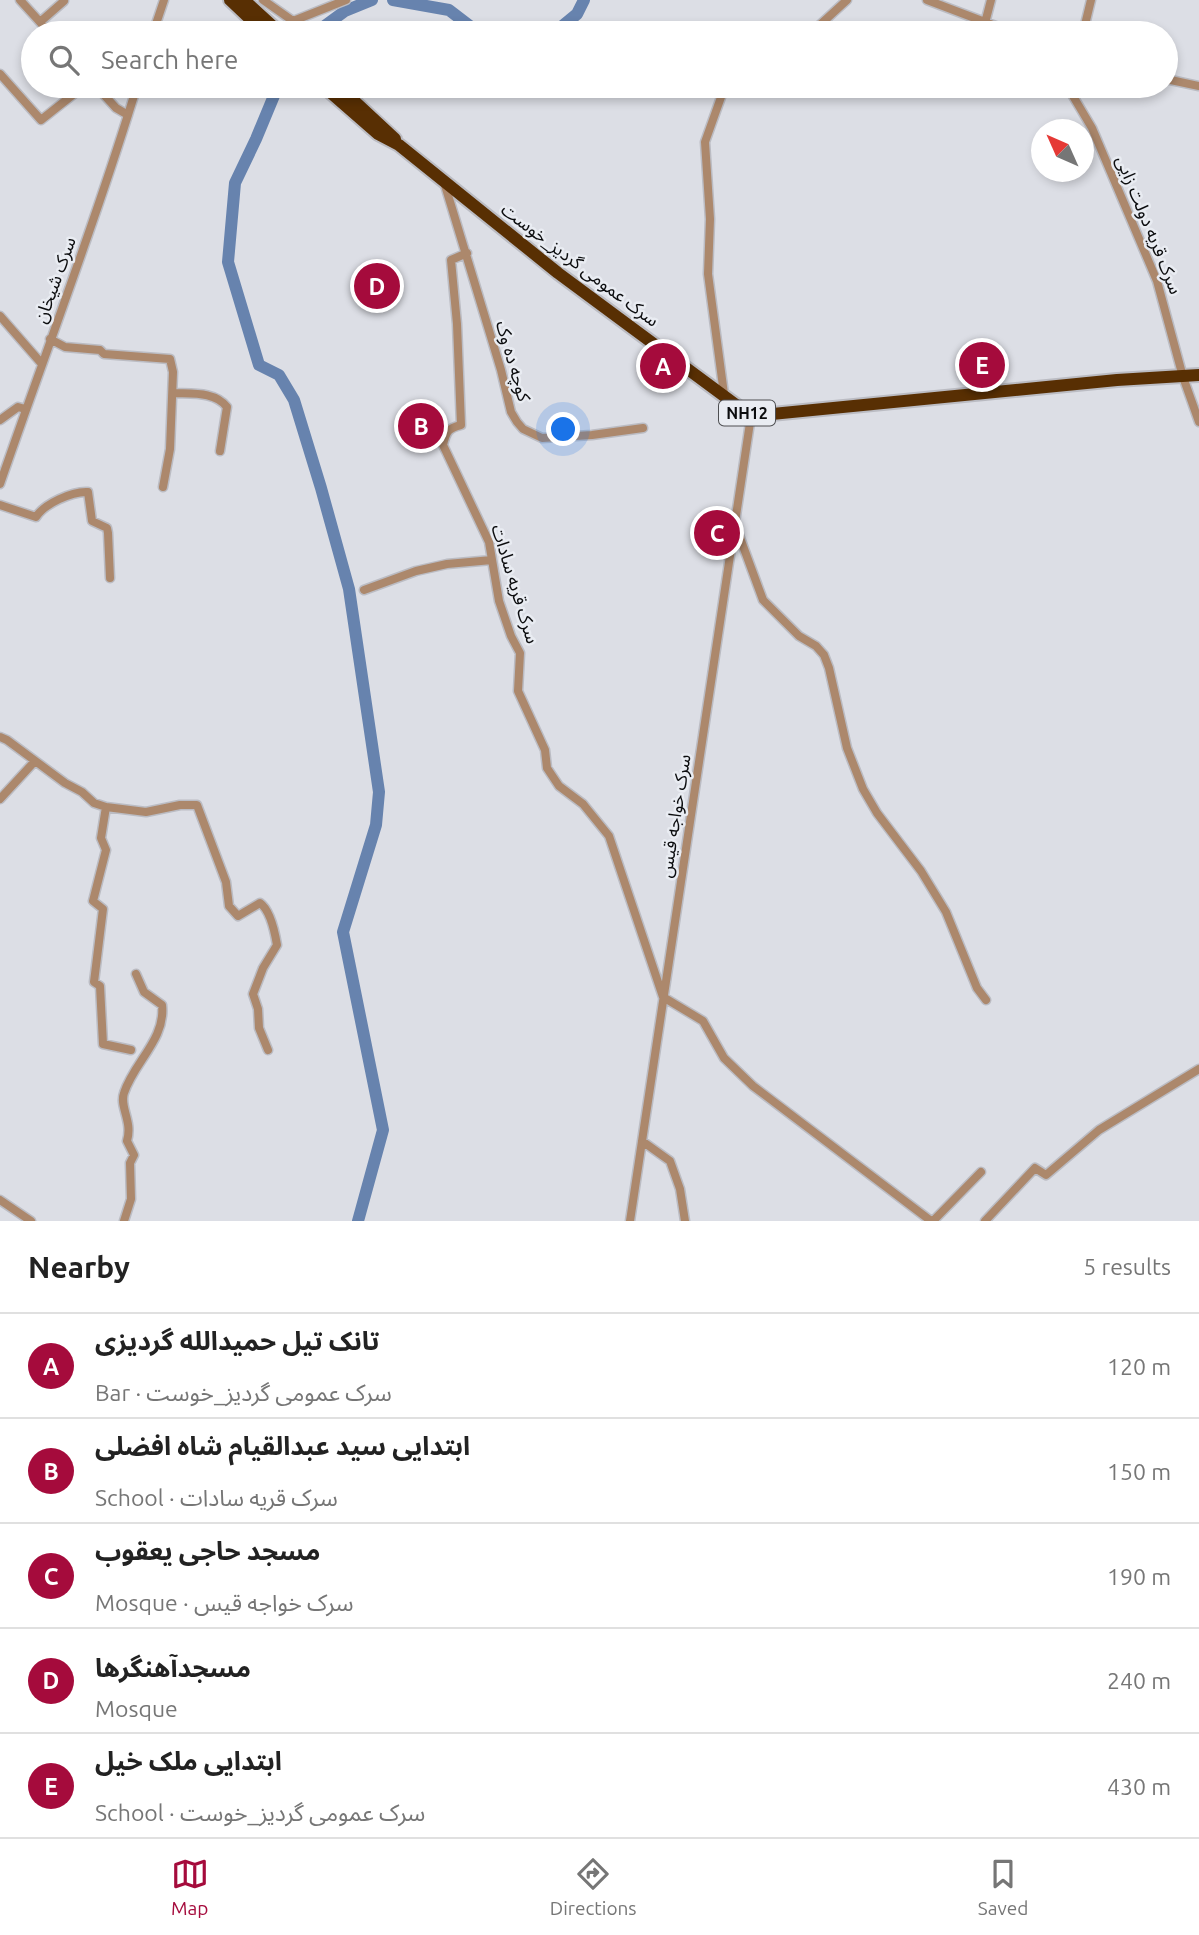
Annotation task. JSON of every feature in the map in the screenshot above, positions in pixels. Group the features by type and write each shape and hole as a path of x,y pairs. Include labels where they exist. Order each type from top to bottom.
{"highway":[{"path":"230,0 258,21"},
{"path":"244,0 263,21"},
{"name":"سرک عمومی گردیز_خوست","path":"337,98 378,134 399,145 558,273 751,416"},
{"name":"سرک عمومی گردیز_خوست","path":"351,98 390,133 399,145"},
{"name":"NH12","path":"751,416 1117,380 1199,375"}],"street":[{"path":"20,0 39,21"},
{"path":"157,21 163,0"},
{"path":"263,0 293,21 346,0"},
{"path":"824,21 848,0"},
{"path":"928,0 951,4 981,21"},
{"path":"986,21 991,0"},
{"path":"1086,21 1091,0"},
{"path":"41,21 64,1"},
{"path":"0,74 21,98"},
{"path":"1178,82 1199,86"},
{"path":"21,98 41,120 69,98"},
{"path":"107,98 128,115"},
{"name":"سرک شیخان","path":"0,484 98,208 133,98"},
{"path":"722,98 705,142 709,219 708,274 724,394"},
{"name":"سرک قریه دولت زایی","path":"1074,98 1092,128 1157,281 1183,377 1199,422"},
{"name":"کوچه ده وک","path":"444,182 467,253 511,412 523,429 542,438 643,428"},
{"name":"سرک قریه سادات","path":"467,253 451,260 457,324 461,425 446,431 443,445 489,542 499,601 520,653 519,691 544,750 547,768 559,786 583,804 609,836 663,997"},
{"path":"0,316 41,364"},
{"path":"50,339 65,346 100,350 104,354 170,359 173,393 170,449 163,487"},
{"path":"173,393 215,396 225,403 227,407 220,451"},
{"path":"0,420 18,407 25,409"},
{"name":"سرک خواجه قیس","path":"630,1221 751,416"},
{"path":"0,505 36,517 40,510 55,502 83,491 88,492 92,521 107,528 110,578"},
{"path":"735,525 763,600 799,636 816,646 824,655 847,748 863,789 877,813 921,871 946,912 977,988 986,1000"},
{"path":"364,590 447,564 492,560"},
{"path":"0,737 82,792 94,803 146,812 180,805 197,805 226,882 229,906 238,916 260,903 266,908 277,945 263,968 253,993 258,1009 259,1028 268,1050"},
{"path":"0,799 36,761"},
{"path":"106,807 101,838 106,850 93,901 103,909 94,982 100,986 103,1044 131,1050"},
{"path":"124,1221 131,1199 130,1163 134,1155 127,1141 131,1128 122,1097 134,1069 154,1041 164,1019 162,1005 145,992 136,974"},
{"path":"663,997 704,1021 724,1058 753,1086 932,1221 981,1172"},
{"path":"985,1221 1035,1168 1046,1174 1099,1130 1199,1069"},
{"path":"642,1141 670,1161 680,1189 685,1221"},
{"path":"0,1200 31,1221"}],"waterway":[{"path":"331,21 345,11 372,0"},
{"path":"393,0 449,10 463,21"},
{"path":"569,21 577,14 584,0"},
{"path":"273,98 235,183 228,262 259,365 279,375 294,400 321,488 349,589 379,792 376,825 343,932 383,1130 358,1221"}],"place":[{"name":"مسجدآهنگرها","path":"377,286"},
{"name":"ابتدایی ملک خیل","path":"982,365"},
{"name":"تانک تیل حمیدالله گردیزی","path":"663,366"},
{"name":"ابتدایی سید عبدالقیام شاه افضلی","path":"421,426"},
{"name":"مسجد حاجی یعقوب","path":"717,533"}]}
